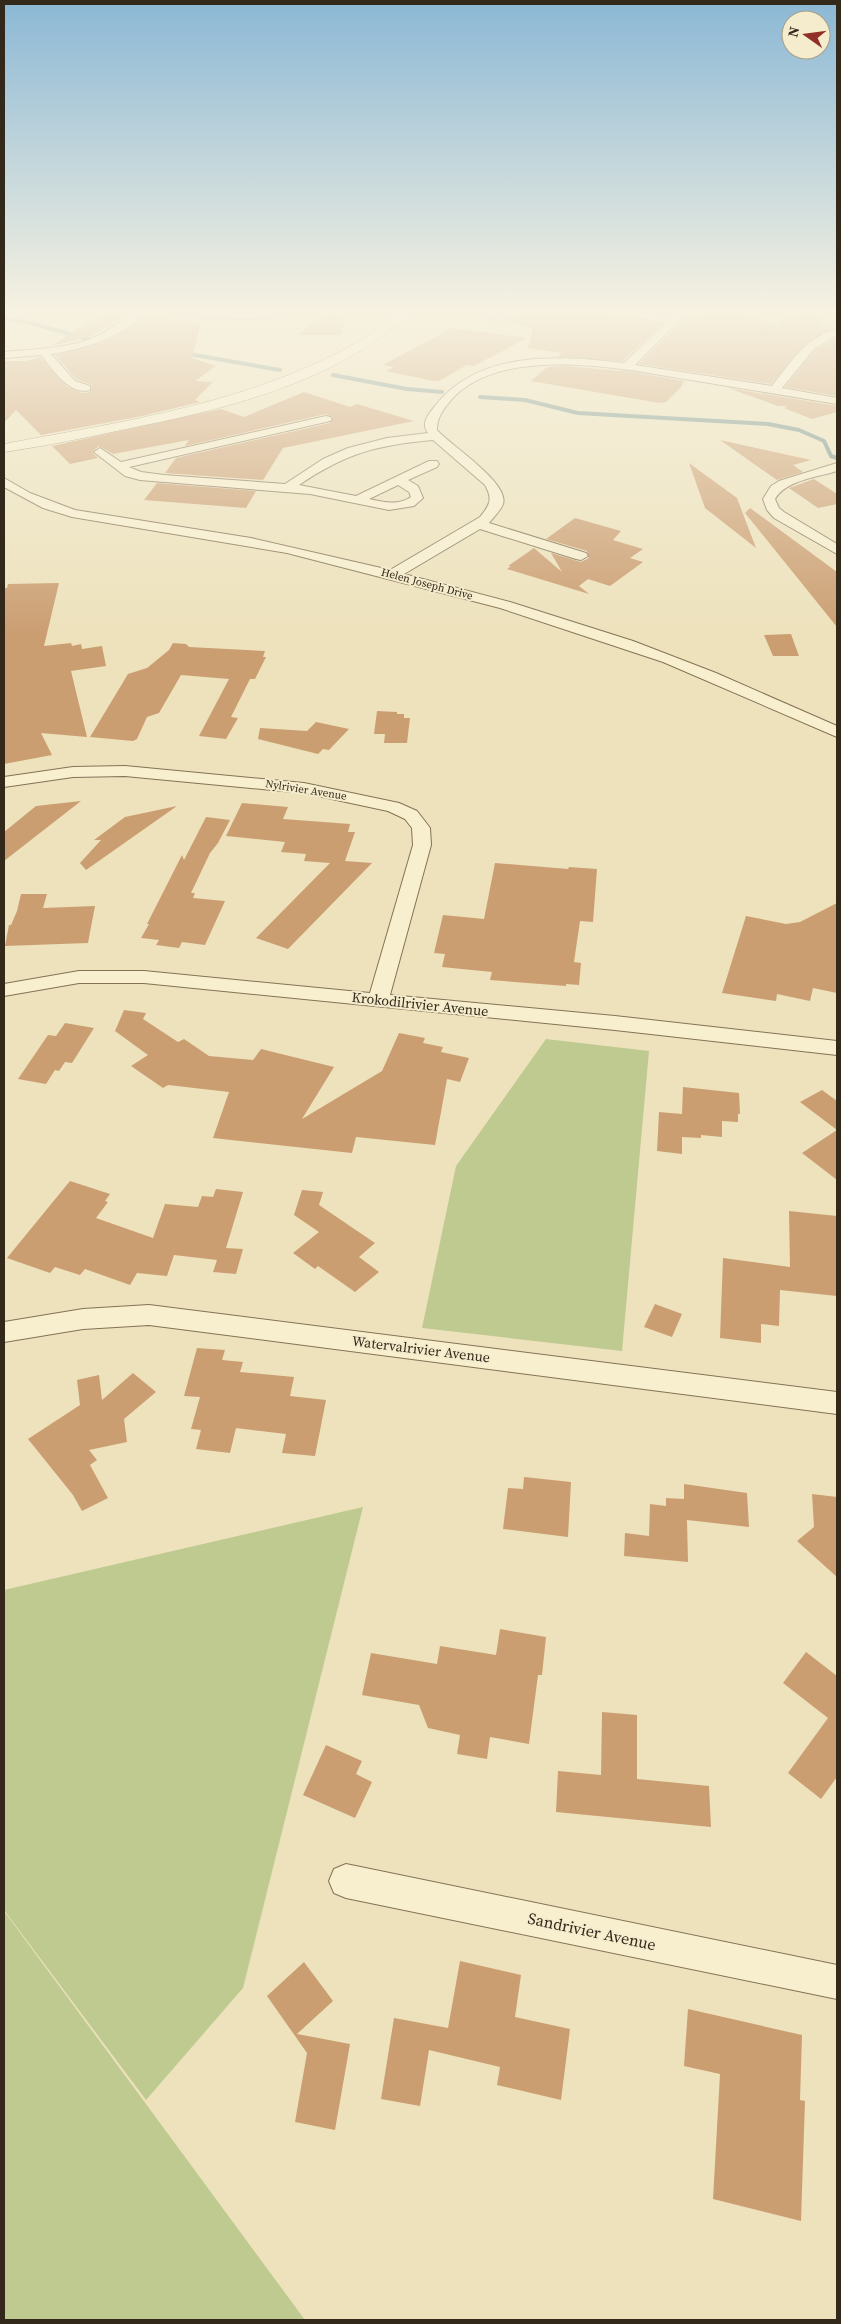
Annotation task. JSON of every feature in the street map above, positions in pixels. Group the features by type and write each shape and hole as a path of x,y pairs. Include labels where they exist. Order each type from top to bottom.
{"street":[{"path":"4,448 156,417"},
{"path":"392,574 478,524 493,512 497,504 496,495 490,484 479,472 436,436 432,430 432,417"},
{"path":"118,466 326,419"},
{"path":"288,487 339,455 357,448 388,441 436,436"},
{"path":"100,452 129,473 151,478 288,487 359,499 391,508 407,506 417,498 414,488 398,480"},
{"path":"359,499 433,464"},
{"path":"837,467 783,484 775,489 769,500 773,510 779,515 837,550"},
{"name":"Helen Joseph Drive","path":"4,482 28,497 65,511 278,548 392,574 530,613 659,656 749,692 837,732"},
{"path":"478,524 581,556"},
{"name":"Nylrivier Avenue","path":"4,782 73,772 102,770 147,772 320,790 393,807 411,815 421,828 422,846 378,1000"},
{"name":"Krokodilrivier Avenue","path":"4,990 80,977 114,976 378,1000 837,1048"},
{"name":"Watervalrivier Avenue","path":"4,1332 83,1319 149,1315 837,1403"},
{"name":"Sandrivier Avenue","path":"346,1881 837,1982"}],"green space":[{"path":"546,1039 649,1051 622,1351 422,1328 456,1166"},
{"path":"363,1507 243,1988 146,2100 4,1910 4,1590"},
{"path":"4,1911 305,2320 4,2320"}],"building":[{"path":"23,417 134,417 41,435"},
{"path":"182,417 311,417 185,446 189,440 113,454 99,446 92,452 98,458 70,464 52,446"},
{"path":"402,417 414,421 283,448 263,480 165,473 176,458 330,423 333,418"},
{"path":"720,440 811,460 793,465 803,472 777,480"},
{"path":"689,463 737,498 756,548 705,508"},
{"path":"814,479 837,494 837,504 818,508 789,488"},
{"path":"157,483 256,491 246,508 144,500"},
{"path":"750,508 837,572 837,627 745,513"},
{"path":"575,518 621,531 613,540 643,549 630,558 643,562 610,586 588,579 579,586 589,594 507,569 511,566 508,566 534,548 562,572 551,553 581,562 589,558 587,551 546,539"},
{"path":"59,583 44,646 71,643 72,646 81,644 82,649 102,646 106,666 71,671 87,737 41,733 52,755 4,764 4,588 7,588 8,584"},
{"path":"791,634 799,656 773,656 764,635"},
{"path":"173,643 186,644 189,647 265,651 263,657 266,657 255,679 250,679 231,717 238,718 226,739 199,736 229,679 181,675 159,713 147,717 137,739 133,741 90,737 128,674 147,668 169,650"},
{"path":"377,711 397,712 397,714 404,714 404,718 410,718 407,743 384,743 385,734 374,734"},
{"path":"316,722 349,729 329,750 323,749 318,754 258,739 260,728 307,731"},
{"path":"81,801 4,861 4,832 36,806"},
{"path":"242,803 288,807 283,819 350,824 348,832 355,832 345,861 372,863 288,949 256,938 330,863 304,861 306,854 281,852 285,842 226,836"},
{"path":"177,806 86,870 80,863 101,840 94,840 125,817"},
{"path":"206,817 230,820 218,843 210,853 191,893 195,893 193,898 225,901 205,945 182,942 179,948 156,945 159,940 141,938 182,855 184,860"},
{"path":"495,863 568,869 569,867 597,869 593,922 580,921 574,962 581,963 579,985 566,984 566,986 490,980 492,972 442,967 445,954 434,953 443,915 484,919"},
{"path":"21,894 47,894 43,908 95,906 88,943 5,946 9,925 11,925 17,911"},
{"path":"837,903 837,993 813,988 810,1001 777,994 776,1001 722,993 746,916 786,924 800,922"},
{"path":"124,1010 146,1013 143,1019 178,1042 184,1039 209,1056 253,1060 261,1049 334,1067 302,1119 382,1071 399,1033 425,1038 423,1043 443,1047 441,1052 469,1058 460,1082 447,1079 435,1145 356,1137 352,1153 213,1138 229,1092 168,1085 163,1088 131,1066 148,1055 115,1031"},
{"path":"65,1023 94,1028 72,1063 65,1062 59,1071 55,1070 46,1084 18,1079 48,1035 56,1036"},
{"path":"683,1087 739,1093 740,1114 738,1114 738,1122 722,1121 722,1137 701,1135 701,1138 682,1137 682,1154 657,1151 659,1112 682,1114"},
{"path":"822,1090 837,1101 837,1130 800,1102"},
{"path":"837,1130 837,1180 802,1153"},
{"path":"70,1181 110,1194 105,1201 108,1202 96,1218 153,1238 165,1204 198,1207 202,1196 213,1197 216,1189 243,1192 226,1248 243,1249 236,1274 213,1272 217,1260 174,1255 167,1276 137,1273 130,1285 85,1269 80,1275 55,1267 50,1273 7,1258"},
{"path":"302,1190 323,1192 319,1205 375,1243 359,1257 379,1272 355,1292 318,1266 315,1269 293,1253 319,1232 294,1215"},
{"path":"789,1211 837,1216 837,1296 780,1290 779,1326 761,1324 761,1343 720,1338 723,1258 790,1267"},
{"path":"655,1304 682,1314 672,1337 644,1327"},
{"path":"197,1348 225,1350 222,1360 243,1362 240,1372 294,1377 290,1396 326,1400 315,1456 282,1453 286,1434 236,1428 230,1453 196,1449 201,1430 191,1429 200,1397 184,1396"},
{"path":"133,1373 156,1392 124,1419 127,1442 89,1450 97,1460 90,1465 108,1498 82,1511 73,1495 28,1439 80,1405 77,1380 99,1375 102,1400"},
{"path":"524,1477 571,1482 568,1537 503,1529 508,1488 523,1489"},
{"path":"684,1484 747,1493 749,1527 687,1520 688,1562 624,1556 625,1533 649,1536 650,1504 666,1506 666,1498 684,1499"},
{"path":"812,1494 837,1497 837,1577 797,1541 814,1527"},
{"path":"500,1629 546,1637 542,1675 538,1675 529,1744 490,1737 487,1759 457,1754 460,1735 428,1728 419,1705 362,1695 371,1653 437,1664 440,1646 496,1655"},
{"path":"806,1652 837,1676 837,1777 821,1799 788,1773 828,1718 783,1683"},
{"path":"602,1712 637,1715 637,1779 709,1786 711,1827 556,1812 558,1771 601,1775"},
{"path":"326,1745 362,1761 356,1774 372,1782 355,1818 303,1795"},
{"path":"460,1961 521,1975 515,2017 570,2029 561,2100 497,2085 500,2067 429,2050 420,2106 381,2099 394,2018 448,2028"},
{"path":"304,1962 333,2001 297,2034 350,2044 335,2130 295,2122 307,2053 267,1996"},
{"path":"688,2009 802,2035 800,2100 805,2101 801,2221 713,2199 720,2074 684,2066"}],"waterway":[{"path":"655,417 768,424 799,430 824,441 831,456 837,458"}]}
